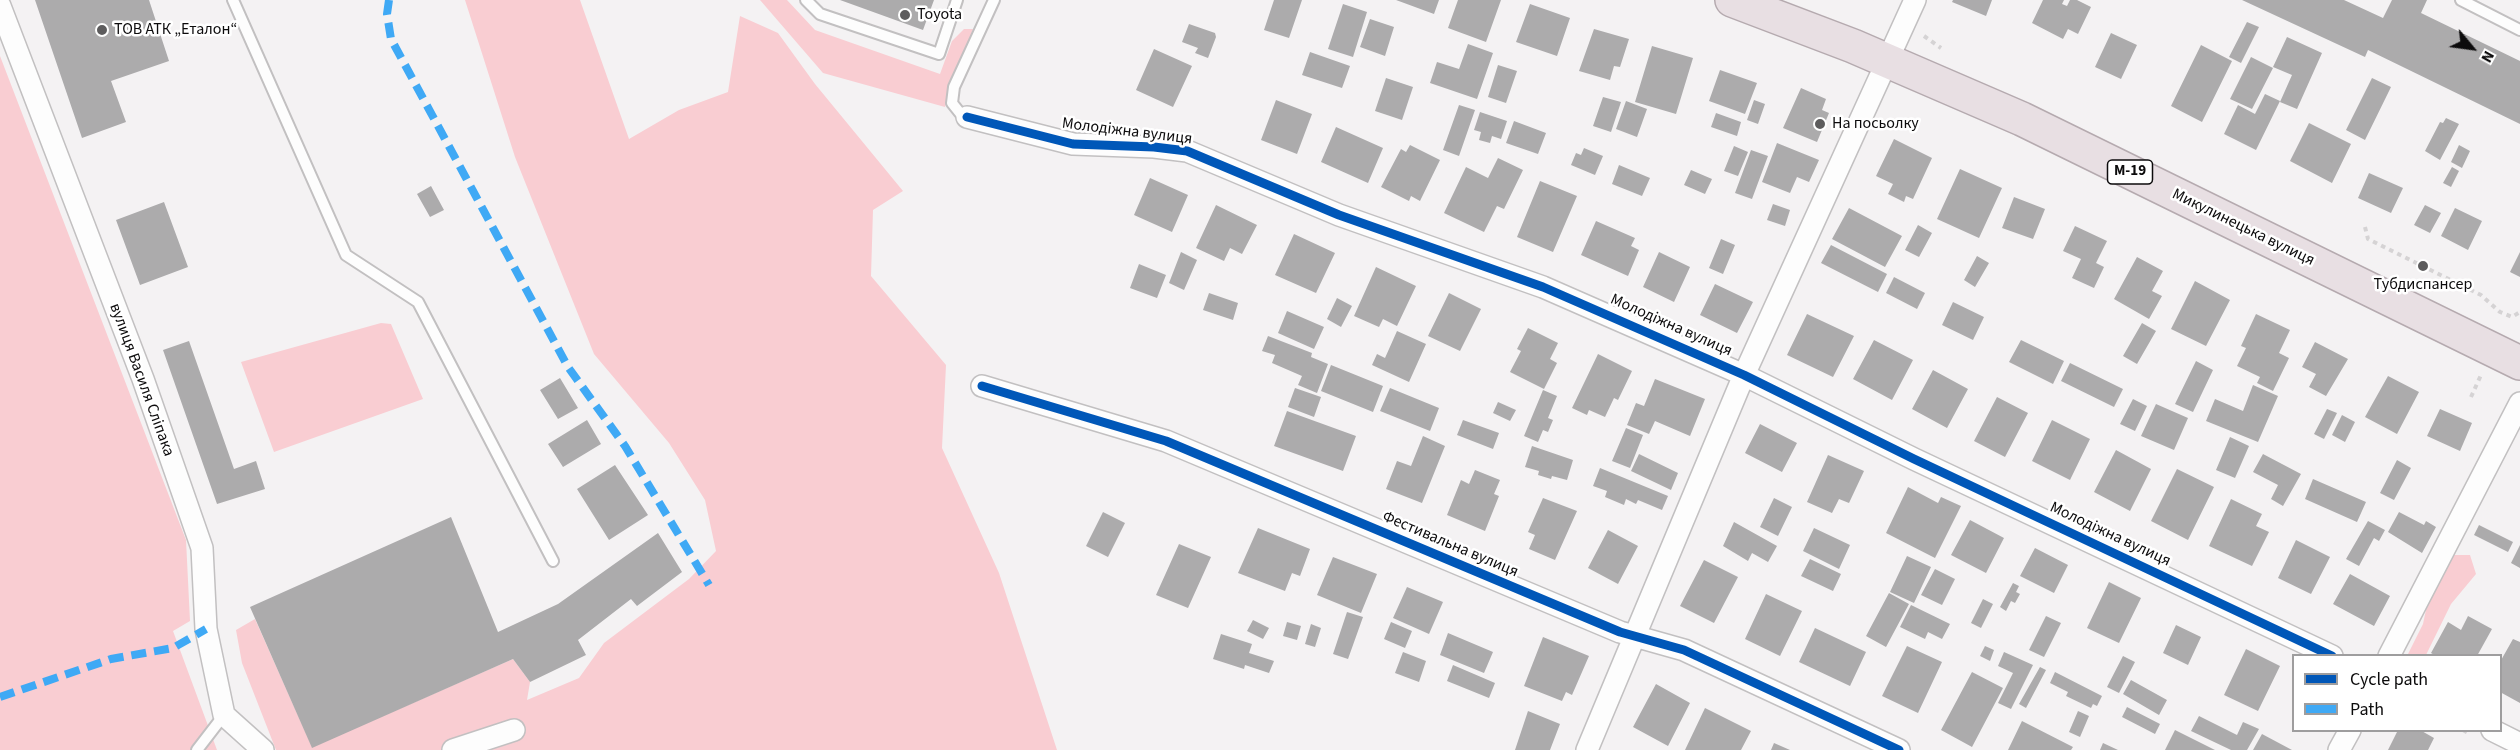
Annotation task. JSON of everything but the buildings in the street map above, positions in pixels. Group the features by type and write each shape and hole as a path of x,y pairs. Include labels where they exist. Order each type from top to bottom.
{"highway":[{"name":"Микулинецька вулиця","path":"1732,0 1853,46 1887,63 2022,119 2520,363"}],"street":[{"path":"1587,750 1744,375 1915,0"},
{"name":"вулиця Василя Сліпака","path":"0,6 143,379 202,548 206,629 224,715"},
{"name":"Молодіжна вулиця","path":"967,117 1073,144 1187,151 1339,215 1543,286 1744,375 1914,459 2328,654"},
{"name":"Фестивальна вулиця","path":"982,386 1166,441 1620,632 1684,650 1899,750"},
{"path":"2390,654 2520,403"},
{"path":"224,715 263,750"},
{"path":"453,750 514,730"},
{"path":"2339,750 2349,732"},
{"path":"2496,732 2520,744"}],"lane":[{"path":"233,0 346,255 418,302 553,561"},
{"path":"806,0 820,14 939,54 957,0"},
{"path":"967,117 960,113 952,102 954,87 994,0"},
{"path":"2461,0 2520,30"},
{"path":"197,750 224,715"}],"path":[{"path":"1928,27 1924,36 1941,48"},
{"path":"2365,227 2368,239 2481,295 2499,312 2512,317 2520,312"},
{"path":"2471,397 2482,374"}],"shaded area":[{"path":"465,0 580,0 629,139 679,110 728,92 740,16 778,33 815,84 903,191 873,210 871,276 946,365 942,448 999,573 1057,750 276,750 242,663 236,630 255,619 312,747 513,659 530,682 527,700 579,678 604,643 689,579 716,551 705,500 669,443 594,354 515,157"},
{"path":"760,0 787,0 815,30 940,74 952,41 964,29 973,29 945,107 823,73"},
{"path":"0,56 186,540 190,621 173,631 217,750 0,750"},
{"path":"381,323 391,324 423,399 274,452 241,362"},
{"path":"2454,555 2470,555 2476,574 2451,604 2426,654 2408,654 2423,624 2427,605"}],"marked path":[{"path":"389,0 387,14 391,39 568,367 625,446 709,585"},
{"path":"0,697 111,659 173,648 206,629"}],"cycle path":[{"path":"967,117 1073,144 1154,147 1187,151 1339,215 1543,287 1744,375 1914,459 2328,654"},
{"path":"982,386 1166,441 1620,632 1684,650 1899,750"}],"place":[{"name":"Toyota","path":"905,15"},
{"name":"ТОВ АТК „Еталон“","path":"102,30"},
{"name":"На посьолку","path":"1820,124"},
{"name":"Тубдиспансер","path":"2423,266"}]}
